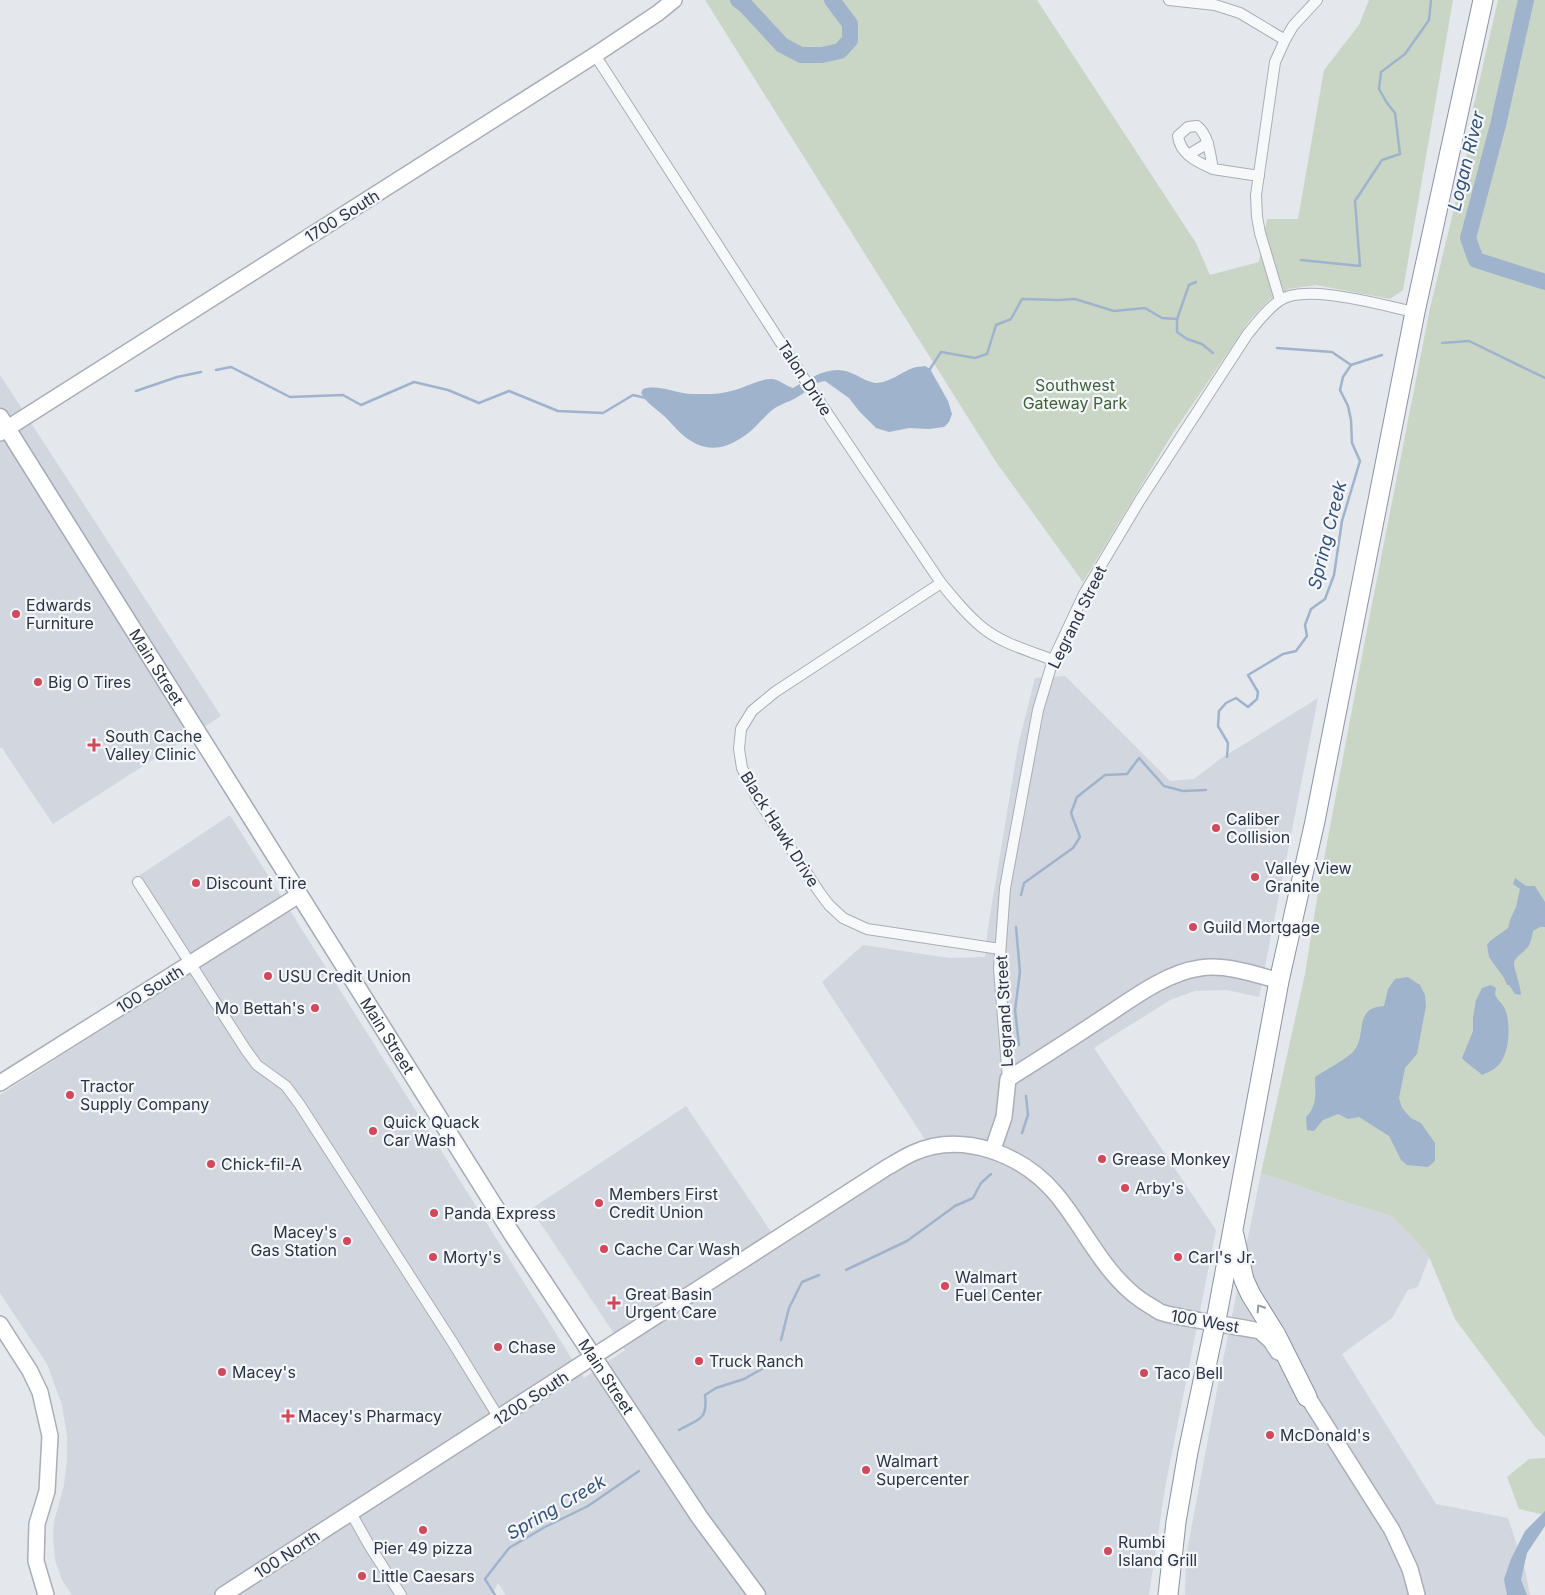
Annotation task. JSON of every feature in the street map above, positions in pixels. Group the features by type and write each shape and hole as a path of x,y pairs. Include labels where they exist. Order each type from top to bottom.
{"highway":[{"path":"1168,1595 1176,1522 1188,1452 1215,1323 1279,982 1315,821 1415,312 1483,0"},
{"path":"1232,1228 1244,1280 1276,1335 1308,1397"}],"main road":[{"name":"Main Street","path":"2,426 512,1234 700,1518 757,1595"}],"street":[{"name":"1700 South","path":"2,426 595,55 658,13 674,0"},
{"path":"1169,0 1215,5 1240,12 1285,40"},
{"path":"1280,300 1260,233 1256,195 1275,62 1293,26 1317,0"},
{"name":"Talon Drive","path":"595,55 801,374 941,583 963,610 984,629 1003,640 1054,660"},
{"path":"1213,169 1208,143 1202,130 1197,126 1188,127 1178,136 1179,144 1188,155 1199,163 1213,169 1259,176"},
{"path":"1188,155 1208,143"},
{"name":"Legrand Street","path":"993,1150 1004,1117 1008,1079 998,969 1005,888 1038,710 1054,660 1084,594 1140,500 1248,335 1263,316 1280,300 1304,293 1326,294 1415,312"},
{"name":"Black Hawk Drive","path":"941,583 783,687 752,711 741,729 739,749 742,768 757,798 820,893 843,918 867,929 1000,949"},
{"path":"138,882 257,1065 286,1086 300,1105 499,1418"},
{"name":"100 South","path":"0,1083 299,895"},
{"path":"1008,1079 1174,975 1200,968 1226,968 1260,975 1279,982"},
{"name":"100 West","path":"886,1168 914,1153 943,1145 967,1145 993,1150 1020,1162 1056,1194 1101,1260 1122,1284 1140,1299 1162,1313 1260,1331 1271,1341 1392,1530 1410,1569 1417,1595"},
{"name":"1200 South","path":"351,1513 886,1168"},
{"path":"0,1324 30,1371 40,1392 50,1436 47,1492 37,1524 36,1561 46,1595"},
{"path":"351,1513 401,1595"},
{"name":"100 North","path":"223,1595 351,1513"}],"shaded area":[{"path":"0,375 221,716 53,824 2,748 0,748"},
{"path":"1065,676 1170,781 1194,779 1220,759 1318,698 1259,997 1227,990 1195,991 1170,1000 1094,1048 1216,1230 1165,1488 1149,1595 506,1595 498,1583 492,1595 72,1595 63,1582 55,1560 53,1537 54,1522 64,1485 67,1460 67,1436 62,1405 47,1364 0,1293 0,1095 189,974 131,881 230,815 584,1378 625,1350 531,1209 686,1106 780,1245 928,1144 822,982 863,945 949,958 985,957 988,928 1018,746 1035,678"},
{"path":"1261,1173 1391,1216 1429,1257 1418,1287 1408,1290 1392,1318 1342,1354 1436,1504 1508,1518 1525,1570 1530,1595 1185,1595 1186,1557 1217,1390"}],"green space":[{"name":"Southwest Gateway Park","path":"705,0 1037,0 1196,243 1210,275 1259,262 1267,219 1298,219 1324,70 1359,25 1369,0 1453,0 1403,290 1390,299 1316,285 1289,289 1270,299 1250,320 1171,436 1083,582 996,462"},
{"path":"1498,0 1545,0 1545,1437 1537,1429 1455,1319 1429,1257 1391,1216 1261,1173 1305,974 1320,880 1365,640 1430,308 1470,142 1472,113"},
{"path":"1545,1458 1545,1515 1519,1509 1507,1477 1529,1459"}],"water":[{"path":"925,366 930,369 948,401 952,414 949,422 944,427 929,429 909,428 889,432 876,428 849,398 825,381 818,383 796,398 775,408 751,431 736,441 715,448 706,447 688,439 647,401 641,393 643,389 662,388 687,394 717,394 736,390 762,380 772,379 793,388 821,373 836,370 851,373 867,381 877,383 887,381 914,367"},
{"path":"1515,878 1526,886 1535,886 1545,902 1545,927 1540,927 1533,931 1529,945 1514,962 1521,995 1515,994 1507,985 1489,957 1487,945 1508,928 1520,889 1513,884"},
{"path":"1408,977 1420,985 1425,995 1426,1006 1417,1054 1405,1068 1399,1098 1402,1108 1411,1118 1421,1123 1435,1143 1435,1161 1428,1167 1407,1165 1401,1160 1389,1136 1359,1117 1348,1119 1338,1114 1323,1120 1314,1131 1307,1130 1306,1117 1312,1108 1315,1098 1315,1077 1352,1053 1360,1039 1362,1024 1367,1012 1384,1006 1388,989 1395,979"},
{"path":"1491,985 1496,988 1495,994 1504,1007 1508,1019 1508,1042 1501,1062 1495,1068 1482,1075 1462,1058 1473,1031 1476,1000 1482,988"},
{"path":"1545,1511 1545,1526 1527,1553 1521,1580 1527,1595 1507,1595 1504,1579 1511,1559 1525,1531"}],"waterway":[{"path":"738,0 745,5 782,45 801,55 822,55 840,51 850,40 850,24 832,0"},
{"path":"1301,260 1360,266 1355,201 1382,160 1400,154 1395,113 1379,89 1381,72 1405,54 1429,20 1431,0"},
{"name":"Logan River","path":"1526,0 1498,125 1468,238 1476,260 1545,282"},
{"path":"1177,319 1189,285 1196,282"},
{"path":"928,372 941,352 975,358 987,354 996,325 1011,319 1022,299 1075,299 1114,311 1145,308 1162,318 1177,319 1177,332 1187,339 1202,344 1213,353"},
{"name":"Spring Creek","path":"1442,343 1469,341 1545,378"},
{"path":"1277,348 1332,352 1351,365"},
{"name":"Spring Creek","path":"1227,757 1228,743 1218,726 1219,711 1226,703 1236,698 1248,707 1257,699 1258,692 1248,675 1283,654 1296,651 1307,636 1305,625 1311,609 1325,599 1334,575 1342,521 1360,461 1352,443 1348,406 1340,390 1343,377 1351,365 1382,355"},
{"path":"216,370 231,367 290,397 343,395 361,405 414,382 448,390 479,403 509,391 558,411 603,413 633,395 646,398"},
{"path":"136,391 177,377 201,372"},
{"name":"Spring Creek","path":"1021,895 1024,883 1073,848 1080,837 1071,813 1077,797 1105,775 1127,774 1139,758 1164,786 1183,791 1206,790"},
{"name":"Spring Creek","path":"1016,927 1020,972 1015,1010 1019,1045"},
{"name":"Spring Creek","path":"1022,1133 1028,1115 1026,1096"},
{"name":"Spring Creek","path":"846,1270 907,1241 955,1206 973,1198 981,1183 991,1174"},
{"name":"Spring Creek","path":"781,1340 789,1308 802,1282 819,1275"},
{"name":"Spring Creek","path":"679,1430 701,1418 705,1409 705,1395 716,1388 744,1379 767,1366"},
{"name":"Spring Creek","path":"495,1595 485,1579 509,1548 545,1527 588,1506 639,1471"}],"place":[{"name":"Edwards Furniture","path":"16,614"},
{"name":"Big O Tires","path":"38,682"},
{"name":"South Cache Valley Clinic","path":"94,745"},
{"name":"Caliber Collision","path":"1216,828"},
{"name":"Valley View Granite","path":"1255,877"},
{"name":"Discount Tire","path":"196,883"},
{"name":"Guild Mortgage","path":"1193,927"},
{"name":"USU Credit Union","path":"268,976"},
{"name":"Mo Bettah's","path":"315,1008"},
{"name":"Tractor Supply Company","path":"70,1095"},
{"name":"Quick Quack Car Wash","path":"373,1131"},
{"name":"Grease Monkey","path":"1102,1159"},
{"name":"Chick-fil-A","path":"211,1164"},
{"name":"Arby's","path":"1125,1188"},
{"name":"Members First Credit Union","path":"599,1203"},
{"name":"Panda Express","path":"434,1213"},
{"name":"Macey's Gas Station","path":"347,1241"},
{"name":"Cache Car Wash","path":"604,1249"},
{"name":"Morty's","path":"433,1257"},
{"name":"Carl's Jr.","path":"1178,1257"},
{"name":"Walmart Fuel Center","path":"945,1286"},
{"name":"Great Basin Urgent Care","path":"614,1303"},
{"name":"Chase","path":"498,1347"},
{"name":"Truck Ranch","path":"699,1361"},
{"name":"Macey's","path":"222,1372"},
{"name":"Taco Bell","path":"1144,1373"},
{"name":"Macey's Pharmacy","path":"288,1416"},
{"name":"McDonald's","path":"1270,1435"},
{"name":"Walmart Supercenter","path":"866,1470"},
{"name":"Pier 49 pizza","path":"423,1530"},
{"name":"Rumbi Island Grill","path":"1108,1551"},
{"name":"Little Caesars","path":"362,1576"}]}
